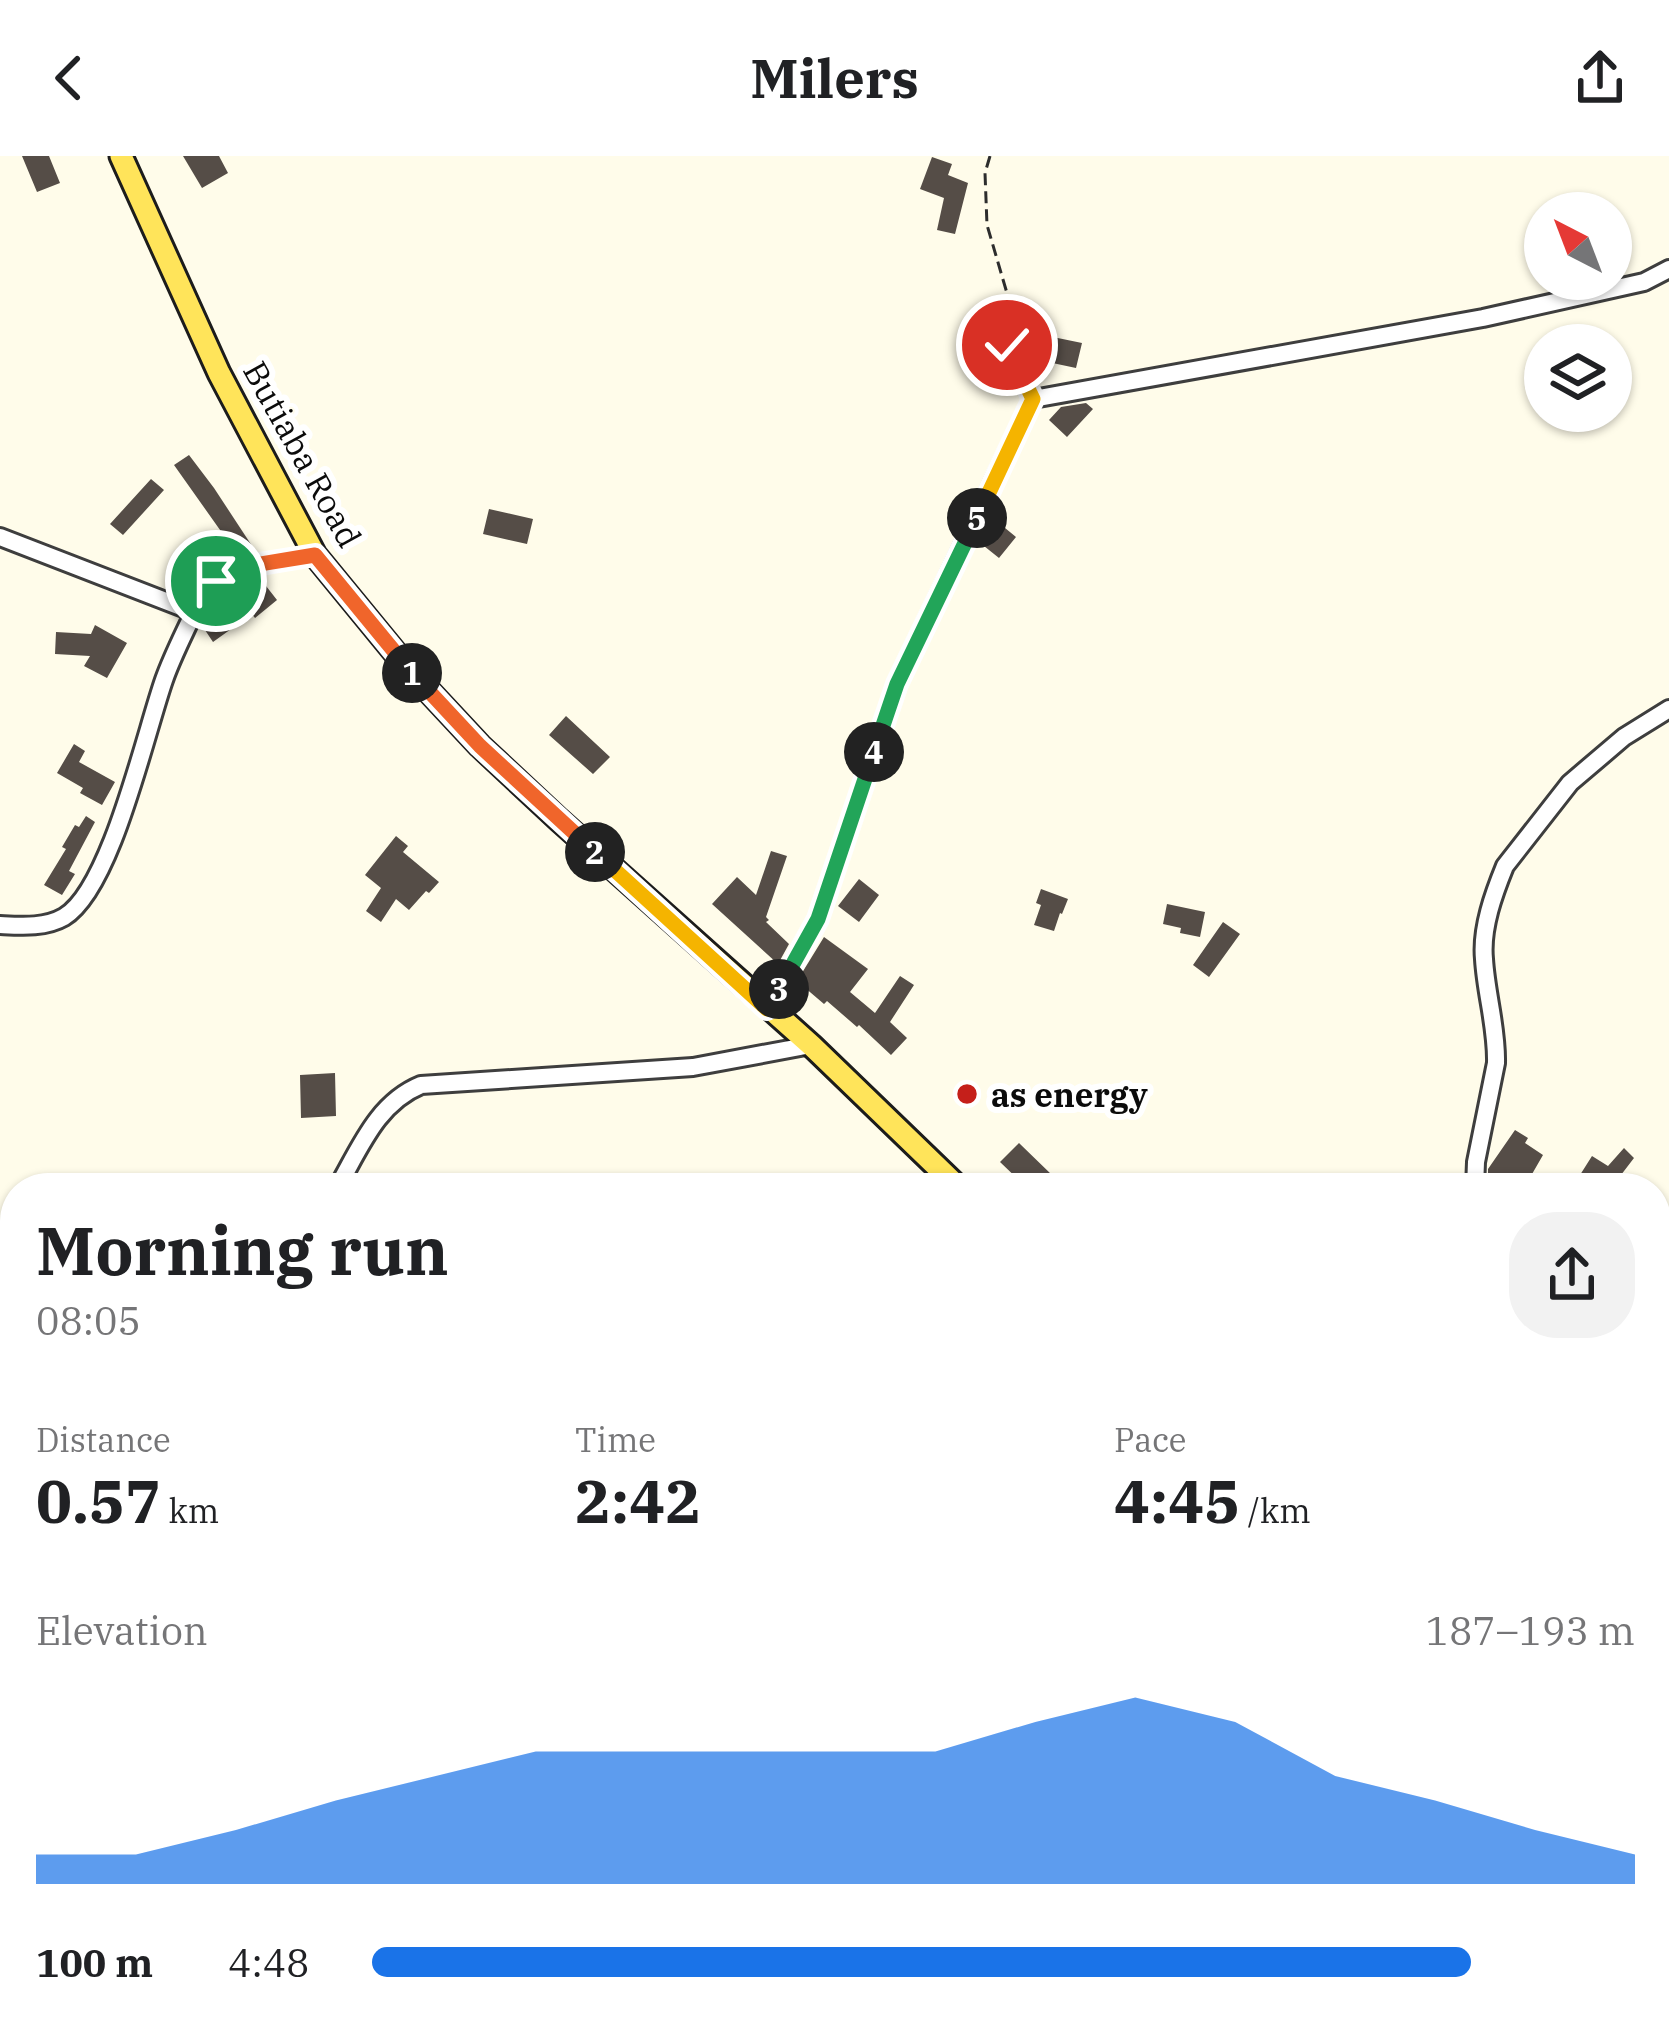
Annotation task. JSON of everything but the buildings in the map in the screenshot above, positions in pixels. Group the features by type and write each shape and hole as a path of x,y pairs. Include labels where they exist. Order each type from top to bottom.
{"main road":[{"name":"Butiaba Road","path":"121,156 219,373 315,555 411,672 480,746 811,1045 943,1173"}],"street":[{"path":"767,1009 811,936 897,684 1033,399 1483,318 1644,283 1669,269"},
{"path":"0,537 194,612"},
{"path":"0,925 47,924 79,904 91,885 126,806 165,677 194,612 216,581 248,566 315,555"},
{"path":"1475,1173 1497,1047 1484,937 1505,866 1570,783 1624,737 1669,709"},
{"path":"346,1173 388,1105 421,1084 693,1066 811,1045"}],"path":[{"path":"990,156 985,173 987,225 1010,300 1007,345 1033,399"}],"place":[{"name":"as energy","path":"967,1094"}],"route":[{"path":"216,581 248,566 315,555 411,672 480,746 767,1009 811,936 897,684 1033,399 1007,345"}]}
